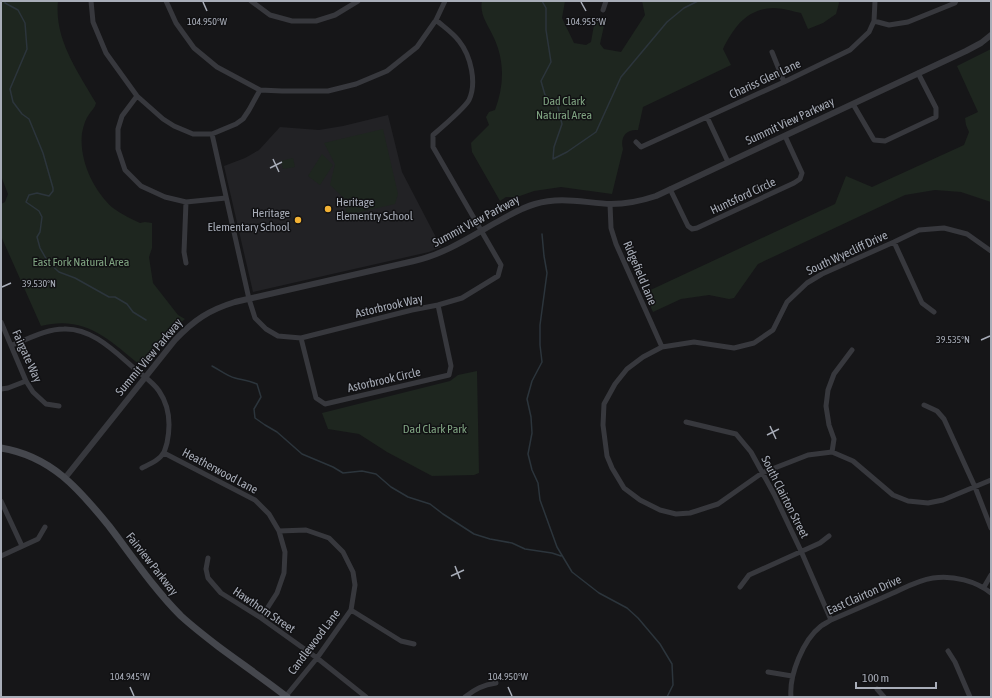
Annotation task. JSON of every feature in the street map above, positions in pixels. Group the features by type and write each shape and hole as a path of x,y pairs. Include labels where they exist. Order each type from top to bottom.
{"main road":[{"name":"Fairview Parkway","path":"1,448 40,461 54,469 65,478 87,499 158,591 183,618 198,631 287,696"}],"street":[{"path":"91,1 92,22 106,53 137,96 163,119 174,126 193,134 212,134 236,124 243,119 260,90"},
{"path":"166,1 176,23 194,48 217,68 260,90 282,92 328,91 356,84 387,70 417,47 436,20 445,1"},
{"path":"251,1 270,16 292,21 316,21 335,16 358,1"},
{"path":"603,10 606,1"},
{"path":"875,1 874,21 889,25 908,22 955,3 956,1"},
{"name":"Astorbrook Way","path":"212,134 249,299 255,318 266,330 278,336 301,338 462,298 498,276 501,265 433,147 433,135 468,101 472,86 472,70 460,41 436,20"},
{"name":"Chariss Glen Lane","path":"636,142 641,147 784,82 850,50 869,32 874,21"},
{"name":"Summit View Parkway","path":"65,478 175,340 203,315 218,308 249,299 423,259 445,251 516,211 541,202 566,199 610,204 638,201 670,189 785,136 981,43 991,35"},
{"path":"772,52 784,82"},
{"path":"853,104 874,140 885,141 936,117 936,108 918,73"},
{"path":"137,96 122,116 118,129 118,149 125,170 141,186 165,197 186,202 226,198"},
{"path":"707,117 728,162"},
{"name":"Huntsford Circle","path":"670,189 688,226 698,228 800,179 802,173 785,136"},
{"path":"186,202 184,252 186,263"},
{"name":"Ridgefield Lane","path":"610,204 611,228 616,244 662,348"},
{"name":"South Wyecliff Drive","path":"832,452 808,455 762,473 718,504 690,513 676,514 660,510 624,488 612,468 607,456 603,425 604,404 615,384 627,369 643,357 662,348 694,342 734,348 754,343 772,330 788,302 807,283 822,274 919,230 944,228 967,234 991,251"},
{"path":"894,242 922,303 934,312"},
{"name":"Astorbrook Circle","path":"301,338 316,398 325,404 449,375 451,366 438,305"},
{"name":"Fairgate Way","path":"1,322 26,381 33,392 46,404 59,406"},
{"path":"12,345 46,332 64,329 84,332 105,343 145,377 158,390 166,403 170,419 169,432 164,453 153,463 142,468"},
{"path":"852,350 834,374 828,390 826,406 829,425 834,439 832,452 853,461 893,495 908,501 928,502 943,500 991,480"},
{"path":"1,389 26,381"},
{"path":"924,405 937,411 944,419 975,487 991,528"},
{"name":"South Clairton Street","path":"686,422 736,434 751,452 801,551 831,620"},
{"name":"Heatherwood Lane","path":"164,453 255,500 269,514 279,531 285,552 284,573 277,593 261,618"},
{"path":"1,501 22,546"},
{"path":"1,556 38,539 45,527"},
{"name":"Candlewood Lane","path":"279,531 306,530 329,538 343,552 353,572 355,585 351,610 317,658 287,696"},
{"path":"740,587 749,575 820,543 828,536"},
{"name":"Hawthorn Street","path":"208,558 206,569 208,578 221,593 261,618 317,658 366,697"},
{"path":"984,587 991,575"},
{"name":"East Clairton Drive","path":"791,697 792,676 803,649 820,627 831,620 918,582 933,578 948,578 968,581 984,587 991,593"},
{"path":"351,610 401,641 414,644"},
{"path":"948,651 956,662 970,697"},
{"path":"768,672 792,676"},
{"path":"465,697 478,687 496,683"},
{"path":"876,689 884,697"}],"shaded area":[{"name":"Heritage Elementry School","path":"388,115 402,172 441,247 429,252 253,292 224,166 245,158 259,150 280,127 319,130"}],"green space":[{"name":"East Fork Natural Area","path":"1,1 58,1 60,29 64,42 75,67 96,103 86,120 82,133 83,154 89,174 99,192 113,208 140,223 152,223 152,248 149,257 153,283 178,315 185,319 178,325 145,365 140,365 106,338 83,327 57,323 41,326 1,236 1,204 5,202 8,194 1,176"},
{"name":"Dad Clark Natural Area","path":"482,1 565,1 562,18 574,43 586,45 591,42 595,19 605,21 600,44 604,49 621,52 645,15 642,1 838,1 839,3 836,14 823,23 808,29 801,13 780,8 764,9 742,21 732,33 723,49 731,65 643,107 638,130 630,131 624,135 622,141 623,149 612,194 561,187 534,191 517,197 506,197 500,201 472,152 471,143 489,125 486,117 489,112 495,110 502,83 502,65 498,47 483,16 481,6"},
{"path":"991,49 991,202 961,192 935,190 905,195 758,264 734,298 729,299 709,295 681,299 653,312 644,293 835,204 846,176 872,187 964,145 969,132 965,118 978,112 957,66"},
{"path":"383,129 398,194 395,204 347,215 344,198 330,185 335,164 324,143"},
{"path":"322,154 333,165 320,185 308,176"},
{"path":"293,158 295,167 283,169 281,161"},
{"name":"Dad Clark Park","path":"477,371 479,473 474,475 432,476 387,452 359,434 328,429 322,413 450,381 458,375"}],"waterway":[{"path":"5,1 5,3 18,10 25,23 27,49 10,89 13,102 22,114 29,119 43,153 53,188 53,191 49,196 37,193 29,195 26,202 39,211 42,217 40,232 37,237 40,248 48,262 59,272 75,278 109,297 115,297 127,304 133,312 146,320"},
{"path":"542,1 546,8 546,30 551,62 541,81 545,95 557,103 562,124 554,147 553,159"},
{"path":"553,159 567,152 596,132 621,77 667,22 684,8 698,1"},
{"path":"542,234 547,273 540,325 542,362 532,381 527,399 531,417 532,433 528,454 532,470 538,483 540,500 557,547 572,572 599,593 627,608 638,618 660,644 672,664 673,685 667,697"},
{"path":"212,366 232,377 257,384 261,397 254,409 255,418 277,432 302,454 333,467 343,473 362,471 376,474 391,487 408,497 430,504 474,534 512,543 525,549 552,553 561,556"}],"place":[{"name":"Heritage Elementry School","path":"328,209"},
{"name":"Heritage Elementary School","path":"298,220"}]}
